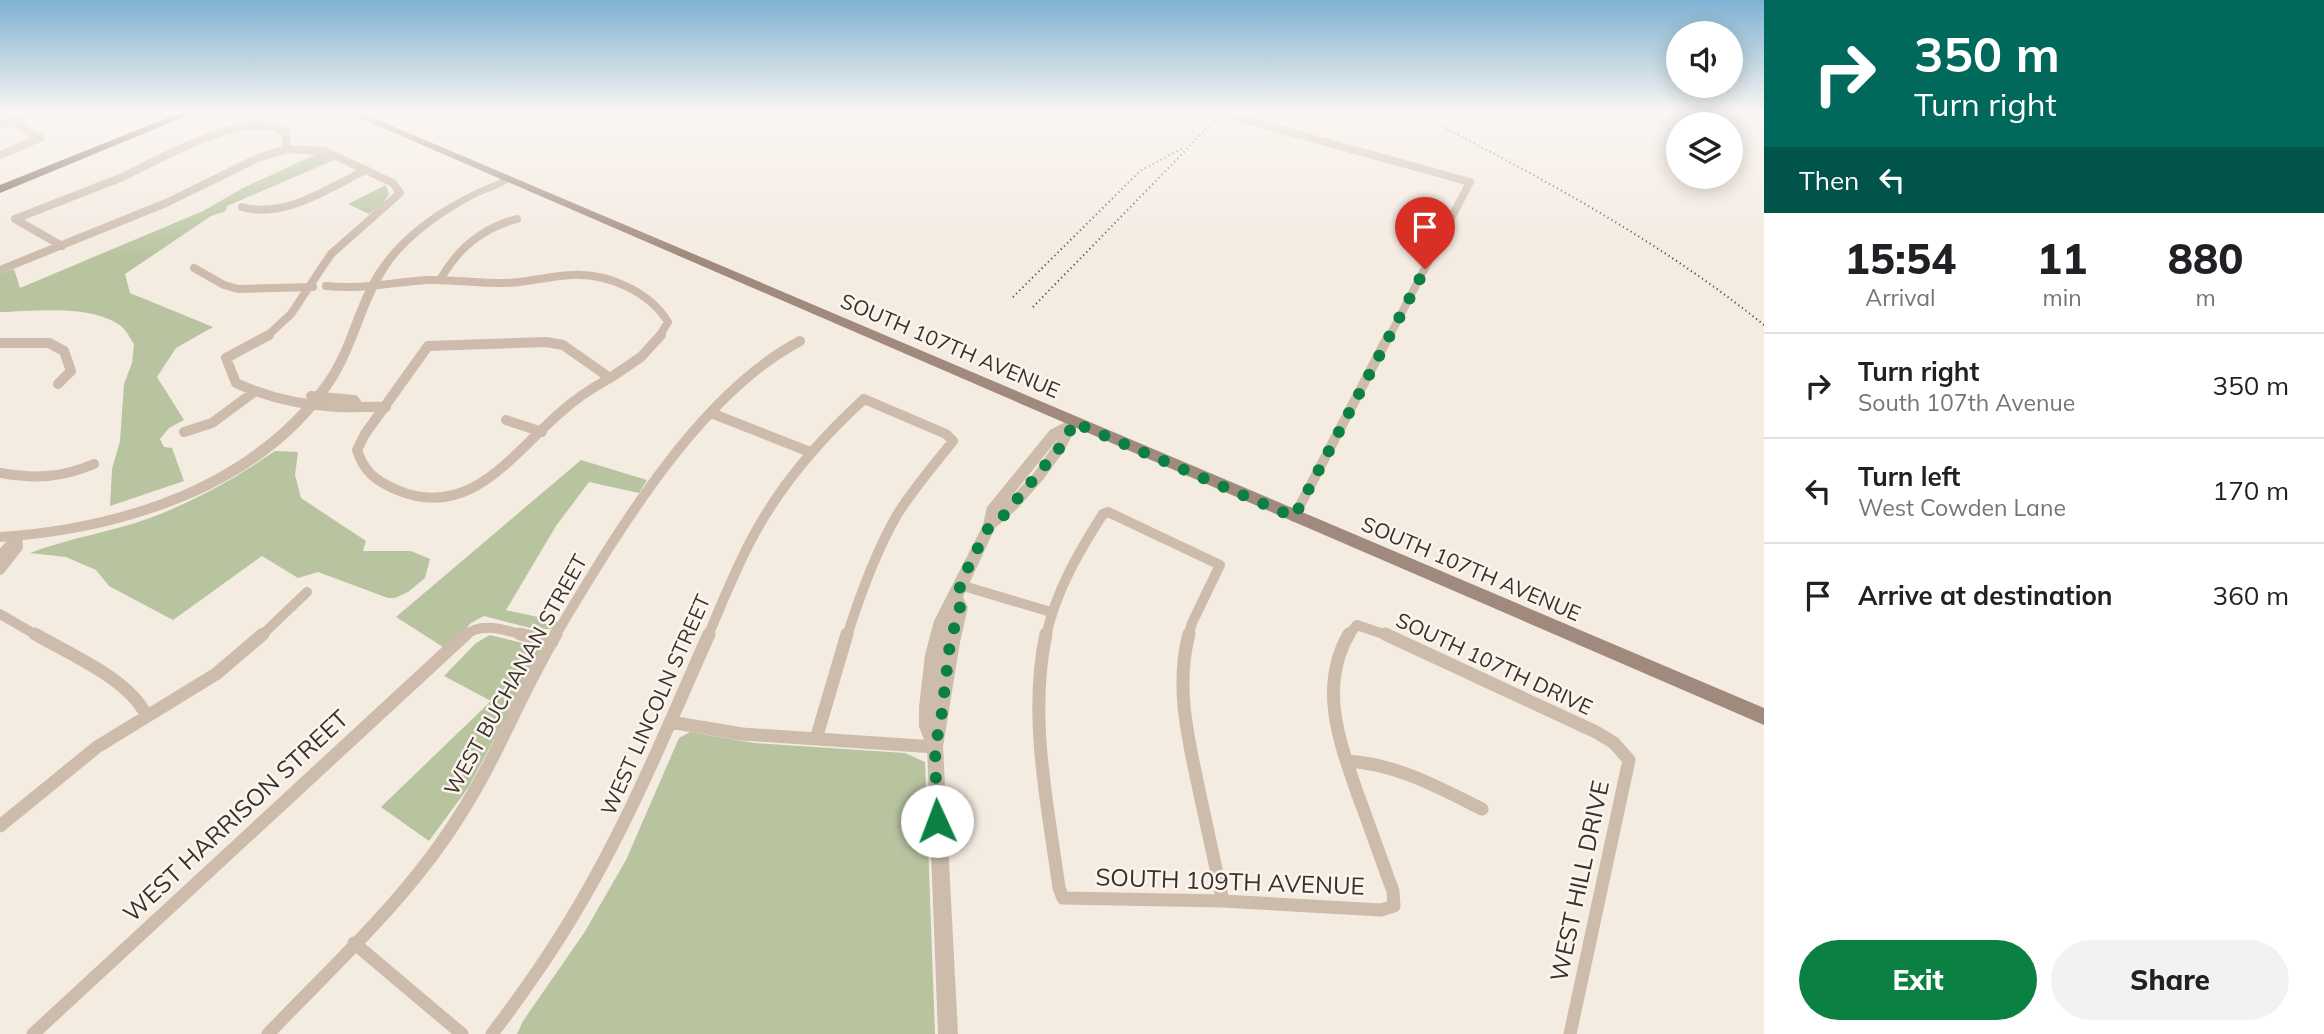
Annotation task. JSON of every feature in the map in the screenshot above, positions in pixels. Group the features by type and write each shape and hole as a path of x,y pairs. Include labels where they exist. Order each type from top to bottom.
{"main road":[{"path":"0,189 71,160"},
{"name":"SOUTH 107TH AVENUE","path":"462,160 1764,717"}],"street":[{"path":"62,246 15,219 158,160"},
{"path":"1,270 166,203 253,160"},
{"path":"344,160 393,183 400,193 330,254 314,274 309,287 286,322 274,334 251,348 226,358 236,383 254,392 279,399 317,400 348,407 357,404 386,407"},
{"path":"1294,517 1470,182 1391,160"},
{"path":"242,207 257,212 276,210 366,170"},
{"path":"0,537 79,528 169,500 219,478 276,440 317,400 344,356 373,284 403,244 443,215 495,189 507,180"},
{"path":"440,280 456,253 467,243 490,228 517,219"},
{"path":"194,268 210,275 219,284 242,289 440,280 480,284 551,273 584,275 614,283 663,310 668,322 660,341 610,378 579,397 488,479 464,493 425,500 394,489 365,470 357,450 365,434 428,346 547,342 563,345 610,378"},
{"name":"WEST BUCHANAN STREET","path":"268,1034 354,943 441,843 477,789 552,642 652,482 711,414 777,352 800,341"},
{"path":"0,343 49,343 64,351 71,371 58,384"},
{"path":"184,432 212,423 254,392"},
{"name":"WEST LINCOLN STREET","path":"492,1034 544,966 584,901 628,819 750,541 776,498 810,452 864,400 946,434 953,441 892,525 874,562 858,599 816,739"},
{"path":"711,414 810,452"},
{"path":"506,420 542,432"},
{"path":"948,1034 935,747 950,643 960,607 958,591 990,525 1004,515 1067,439 1073,422"},
{"path":"0,473 40,480 69,475 94,464"},
{"path":"958,591 1051,612 1082,545 1103,514 1108,512 1220,565 1192,623 1185,649 1182,693 1188,737 1223,901"},
{"path":"0,556 17,537"},
{"path":"0,570 18,547 17,537"},
{"path":"0,825 97,747 216,674 244,653 307,592"},
{"name":"SOUTH 109TH AVENUE","path":"1051,612 1040,674 1041,731 1059,888 1063,898 1223,901 1381,911 1394,906 1393,891 1347,761"},
{"path":"0,614 122,685 141,704 146,715"},
{"name":"SOUTH 107TH DRIVE","path":"1347,761 1334,714 1333,693 1341,653 1351,631 1357,625 1381,633 1596,732 1614,743"},
{"name":"WEST HARRISON STREET","path":"33,1034 470,631 488,627 552,642"},
{"path":"670,722 742,734 935,747"},
{"name":"WEST HILL DRIVE","path":"1570,1034 1629,760 1614,743"},
{"path":"1347,761 1371,760 1399,768 1482,809"},
{"path":"354,943 462,1034"}],"green space":[{"path":"303,160 333,160 227,206 226,211 211,216 125,274 130,293 213,327 176,348 157,377 184,420 169,428 160,439 164,447 172,448 184,481 110,506 112,469 120,441 124,384 132,363 134,344 121,326 95,314 62,310 0,312 0,274 14,269 20,288 203,211 243,188"},
{"path":"386,185 389,194 383,203 369,214 348,204"},
{"path":"275,451 298,452 295,475 301,498 366,541 363,551 411,551 430,559 425,578 408,592 388,598 318,572 298,578 262,556 173,620 109,586 96,570 66,557 30,553 167,511 215,488"},
{"path":"581,460 647,480 639,493 589,482 556,526 506,610 560,622 554,629 534,629 484,616 471,623 446,649 396,617"},
{"path":"490,635 539,647 541,652 468,788 429,841 381,807 491,701 444,676 476,643"},
{"path":"690,732 754,743 905,753 925,762 935,1034 517,1034 523,1021 584,933 626,860 679,738"}],"railway":[{"path":"1013,297 1140,171 1160,160"},
{"path":"1033,307 1176,160"},
{"path":"1505,160 1638,236 1723,293 1764,325"}],"route":[{"path":"937,821 935,747 941,720 945,671 960,607 956,597 960,585 990,525 1004,515 1067,439 1073,422 1294,517 1425,269"}]}
